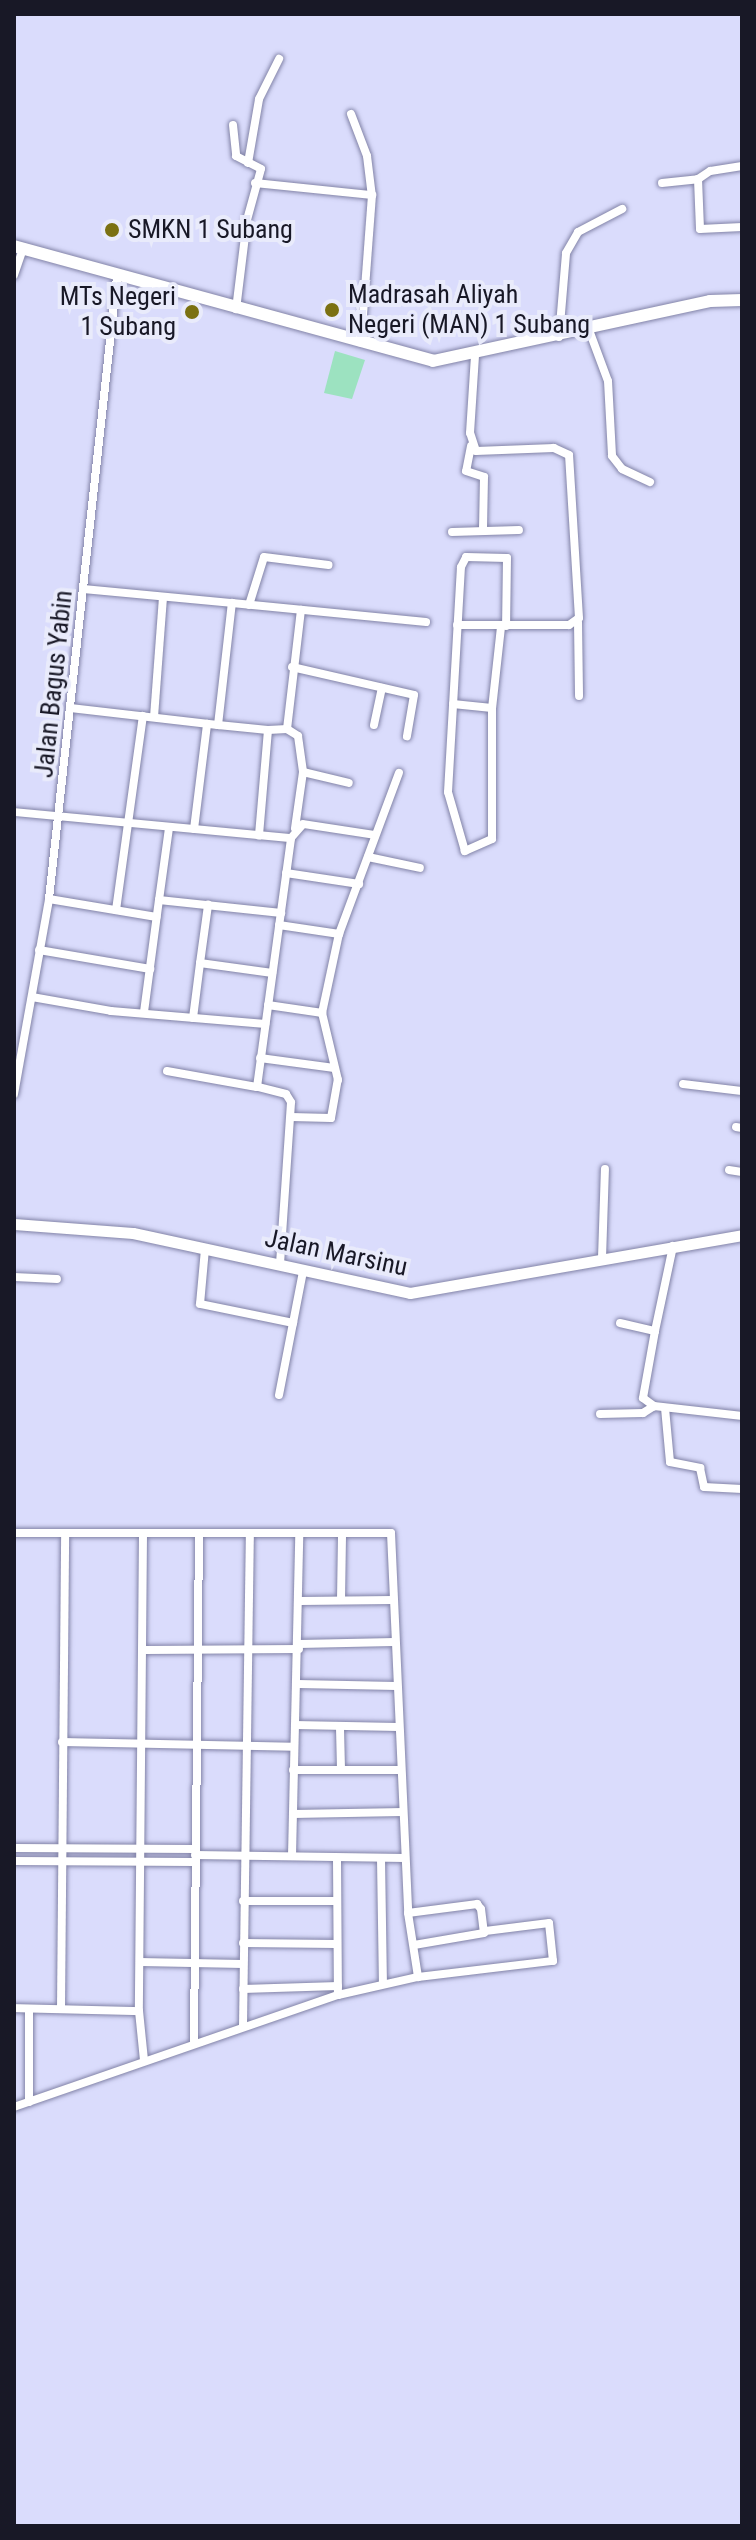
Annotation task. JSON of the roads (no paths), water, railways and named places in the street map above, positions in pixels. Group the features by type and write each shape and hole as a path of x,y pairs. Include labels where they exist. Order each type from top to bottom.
{"main road":[{"path":"19,248 236,310 433,361 559,338 710,301 742,300"}],"street":[{"path":"248,163 259,99 279,59"},
{"path":"351,114 367,156 372,195 361,344"},
{"path":"233,125 234,153 260,167 236,310"},
{"path":"662,183 698,179 710,171 742,166"},
{"path":"698,179 700,229 742,227"},
{"path":"255,183 372,195"},
{"path":"559,338 566,253 578,232 622,209"},
{"path":"14,274 19,248"},
{"name":"Jalan Bagus Yabin","path":"14,1094 49,899 117,277"},
{"path":"589,330 608,381 612,456 622,469 650,482"},
{"path":"475,355 471,446 466,471 484,477 483,531"},
{"path":"471,446 480,453 554,448 569,455 579,696"},
{"path":"452,532 519,530"},
{"path":"476,554 507,558 510,565 492,708 492,839 465,851 448,792 457,625 461,567 476,554"},
{"path":"249,605 264,557 329,565"},
{"path":"85,589 426,622"},
{"path":"154,717 163,597"},
{"path":"218,725 232,603"},
{"path":"287,729 301,610"},
{"path":"457,625 578,622"},
{"path":"292,667 416,696 407,736"},
{"path":"374,725 382,688"},
{"path":"453,704 492,708"},
{"path":"70,708 268,730 287,729 298,736 303,772 257,1087"},
{"path":"116,910 143,716"},
{"path":"194,829 207,724"},
{"path":"259,836 268,730"},
{"path":"303,772 349,783"},
{"path":"291,1117 330,1120 338,1080 322,1013 339,934 399,773"},
{"path":"14,812 291,838"},
{"path":"295,828 303,824 375,835"},
{"path":"144,1012 169,828"},
{"path":"368,857 420,868"},
{"path":"286,873 359,884"},
{"path":"49,899 156,917"},
{"path":"159,900 281,913"},
{"path":"193,1018 208,905"},
{"path":"279,925 339,934"},
{"path":"39,950 150,969"},
{"path":"200,963 272,973"},
{"path":"32,997 265,1024"},
{"path":"268,1005 322,1013"},
{"path":"260,1058 334,1068"},
{"path":"167,1071 286,1094 291,1117 280,1264"},
{"path":"683,1084 742,1091"},
{"path":"602,1258 605,1169"},
{"path":"729,1170 742,1172"},
{"name":"Jalan Marsinu","path":"14,1224 108,1229 280,1264 353,1283 424,1292 742,1235"},
{"path":"673,1245 642,1383 643,1398 654,1406 742,1416"},
{"path":"205,1249 200,1304 293,1323"},
{"path":"279,1395 303,1271"},
{"path":"14,1277 57,1279"},
{"path":"620,1323 655,1331"},
{"path":"600,1414 643,1413 654,1406"},
{"path":"665,1408 670,1462 700,1468 704,1487 742,1489"},
{"path":"14,1533 299,1536 391,1533 408,1913 418,1977"},
{"path":"61,2009 65,1533"},
{"path":"143,1534 144,1849 139,2011 144,2060"},
{"path":"194,2042 191,1963 200,1743 197,1649 199,1534"},
{"path":"243,2026 250,1535"},
{"path":"292,1856 293,1747 299,1647 299,1536"},
{"path":"341,1600 342,1536"},
{"path":"300,1601 393,1600"},
{"path":"145,1650 250,1650 394,1642"},
{"path":"298,1684 396,1686"},
{"path":"295,1725 398,1727"},
{"path":"340,1728 341,1770"},
{"path":"62,1742 293,1747"},
{"path":"293,1770 400,1770"},
{"path":"293,1814 403,1812"},
{"path":"14,1848 144,1849 195,1856"},
{"path":"14,1861 143,1863 195,1856 405,1858"},
{"path":"337,1859 338,1990"},
{"path":"381,1859 383,1984"},
{"path":"243,1901 336,1901"},
{"path":"408,1913 477,1904 485,1931"},
{"path":"243,1989 338,1990 553,1961 549,1923 414,1945"},
{"path":"243,1943 336,1944"},
{"path":"140,1962 243,1964"},
{"path":"14,2107 338,1990"},
{"path":"14,2008 139,2011"},
{"path":"29,2009 29,2102"}],"place":[{"name":"SMKN 1 Subang","path":"112,230"},
{"name":"Madrasah Aliyah Negeri (MAN) 1 Subang","path":"332,310"},
{"name":"MTs Negeri 1 Subang","path":"192,312"}]}
